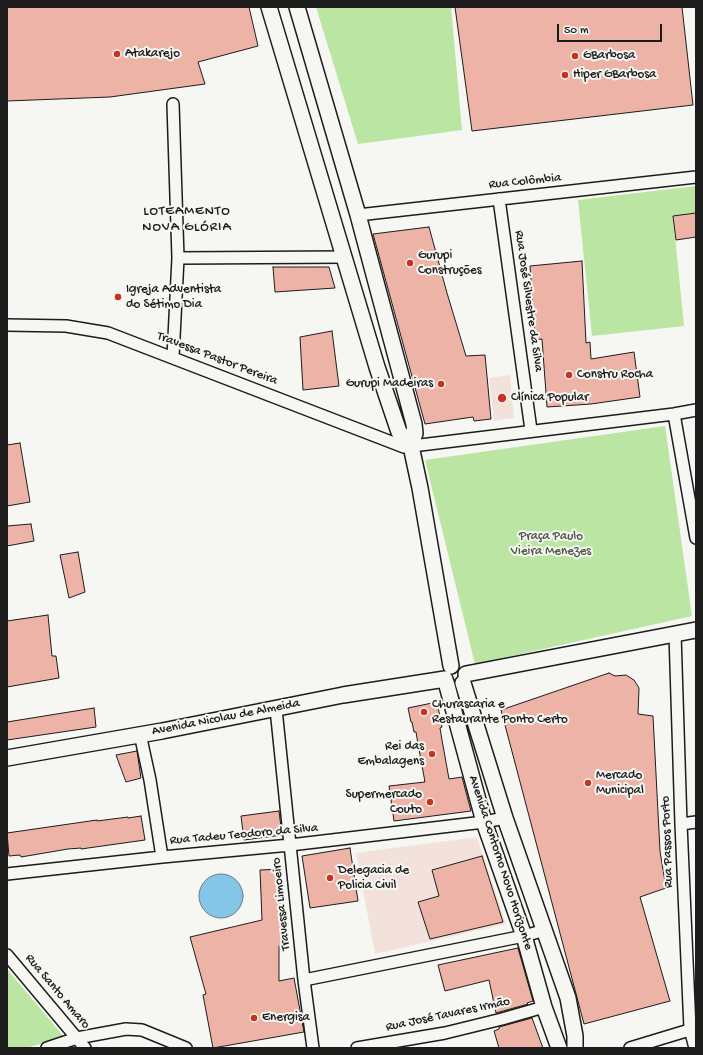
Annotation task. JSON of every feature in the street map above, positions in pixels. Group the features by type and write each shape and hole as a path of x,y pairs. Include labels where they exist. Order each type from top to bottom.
{"main road":[{"path":"269,7 377,367 399,432 411,446"},
{"path":"297,7 358,215 414,424 415,433 411,446"},
{"name":"Avenida Contorno Novo Horizonte","path":"411,446 420,488 447,676 484,822 524,936 544,1007 558,1045"},
{"path":"447,676 454,665 460,666 464,678 696,630"},
{"name":"Avenida Nicolau de Almeida","path":"7,758 447,676"},
{"name":"Avenida Contorno Novo Horizonte","path":"464,678 505,818 568,998 575,1042"}],"street":[{"path":"173,104 178,258 173,357"},
{"name":"Rua Colômbia","path":"358,215 696,177"},
{"name":"Rua José Silvestre da Silva","path":"499,199 531,430"},
{"path":"178,258 345,257"},
{"name":"Travessa Pastor Pereira","path":"7,325 66,326 108,333 404,446 411,446"},
{"path":"411,446 531,430 674,414 696,410"},
{"path":"674,414 696,538"},
{"name":"Rua Passos Porto","path":"675,634 681,824 695,1048"},
{"name":"Travessa Limoeiro","path":"276,709 304,980 313,1048"},
{"path":"140,734 150,780 162,857"},
{"name":"Rua Tadeu Teodoro da Silva","path":"7,874 290,845 484,822 505,818"},
{"path":"681,824 696,822"},
{"path":"304,980 524,936 545,930"},
{"name":"Rua Santo Amaro","path":"7,955 85,1048"},
{"name":"Rua José Tavares Irmão","path":"357,1048 445,1033 544,1007"},
{"path":"47,1048 77,1038 126,1029 142,1030 186,1048"},
{"path":"630,1048 693,1029"}],"shaded area":[{"name":"Clínica Popular","path":"510,375 514,418 494,421 489,378"},
{"path":"477,837 506,924 375,954 356,853"}],"green space":[{"path":"316,7 451,7 462,130 358,144"},
{"path":"696,186 696,213 673,216 684,326 592,336 578,200"},
{"name":"Praça Paulo Vieira Menezes","path":"665,426 692,616 475,664 425,460"},
{"path":"7,969 64,1037 26,1048 7,1048"}],"water":[{"path":"217,874 225,874 237,880 243,892 243,900 237,912 225,918 217,918 205,912 199,900 199,892 205,880"}],"building":[{"name":"Atakarejo","path":"7,7 249,7 258,46 198,62 205,84 110,97 7,101"},
{"name":"GBarbosa","path":"455,7 682,7 693,105 472,131"},
{"path":"696,213 696,237 676,240 673,216"},
{"path":"429,227 466,356 485,355 491,419 474,421 473,417 425,424 373,234"},
{"path":"582,261 586,343 590,342 591,359 634,352 640,397 591,404 547,407 542,339 535,340 530,266"},
{"path":"273,267 329,267 335,288 275,292"},
{"path":"332,331 339,386 303,390 300,337"},
{"path":"20,443 30,502 7,506 7,445"},
{"path":"31,524 34,541 7,546 7,526"},
{"path":"78,552 85,592 69,598 60,555"},
{"path":"48,615 52,656 56,656 59,678 7,687 7,621"},
{"name":"Mercado Municipal","path":"609,673 615,676 626,675 634,680 639,688 638,714 653,716 660,851 666,888 640,897 670,1001 584,1024 501,710"},
{"path":"437,702 449,779 462,777 471,811 394,821 389,786 425,782 416,732 414,732 408,708"},
{"path":"94,708 96,727 7,740 7,722"},
{"path":"137,751 141,778 126,782 116,755"},
{"path":"279,811 282,835 244,840 241,816"},
{"path":"141,816 145,840 81,849 68,849 21,857 20,855 9,856 7,833 97,820"},
{"name":"Delegacia de Policia Civil","path":"350,848 358,901 310,908 302,856"},
{"path":"482,856 503,922 430,939 418,902 439,896 432,870"},
{"path":"281,869 284,926 286,926 287,944 279,946 279,981 294,978 304,1032 213,1048 203,995 206,994 190,937 262,920 260,870"},
{"path":"518,948 533,1001 527,1003 528,1004 496,1013 489,980 445,991 438,965"},
{"path":"532,1018 543,1048 499,1048 494,1031 499,1029 499,1027"}],"place":[{"name":"Atakarejo","path":"117,54"},
{"name":"GBarbosa","path":"575,56"},
{"name":"Hiper GBarbosa","path":"565,75"},
{"name":"Gurupi Construções","path":"410,263"},
{"name":"Igreja Adventista do Sétimo Dia","path":"118,297"},
{"name":"Constru Rocha","path":"569,375"},
{"name":"Gurupi Madeiras","path":"441,384"},
{"name":"Clínica Popular","path":"502,398"},
{"name":"Churascaria e Restaurante Ponto Certo","path":"424,712"},
{"name":"Rei das Embalagens","path":"432,754"},
{"name":"Mercado Municipal","path":"588,783"},
{"name":"Supermercado Couto","path":"430,802"},
{"name":"Delegacia de Policia Civil","path":"330,878"},
{"name":"Energisa","path":"254,1018"}],"district":[{"name":"LOTEAMENTO NOVA GLÓRIA","path":"187,220"}]}
